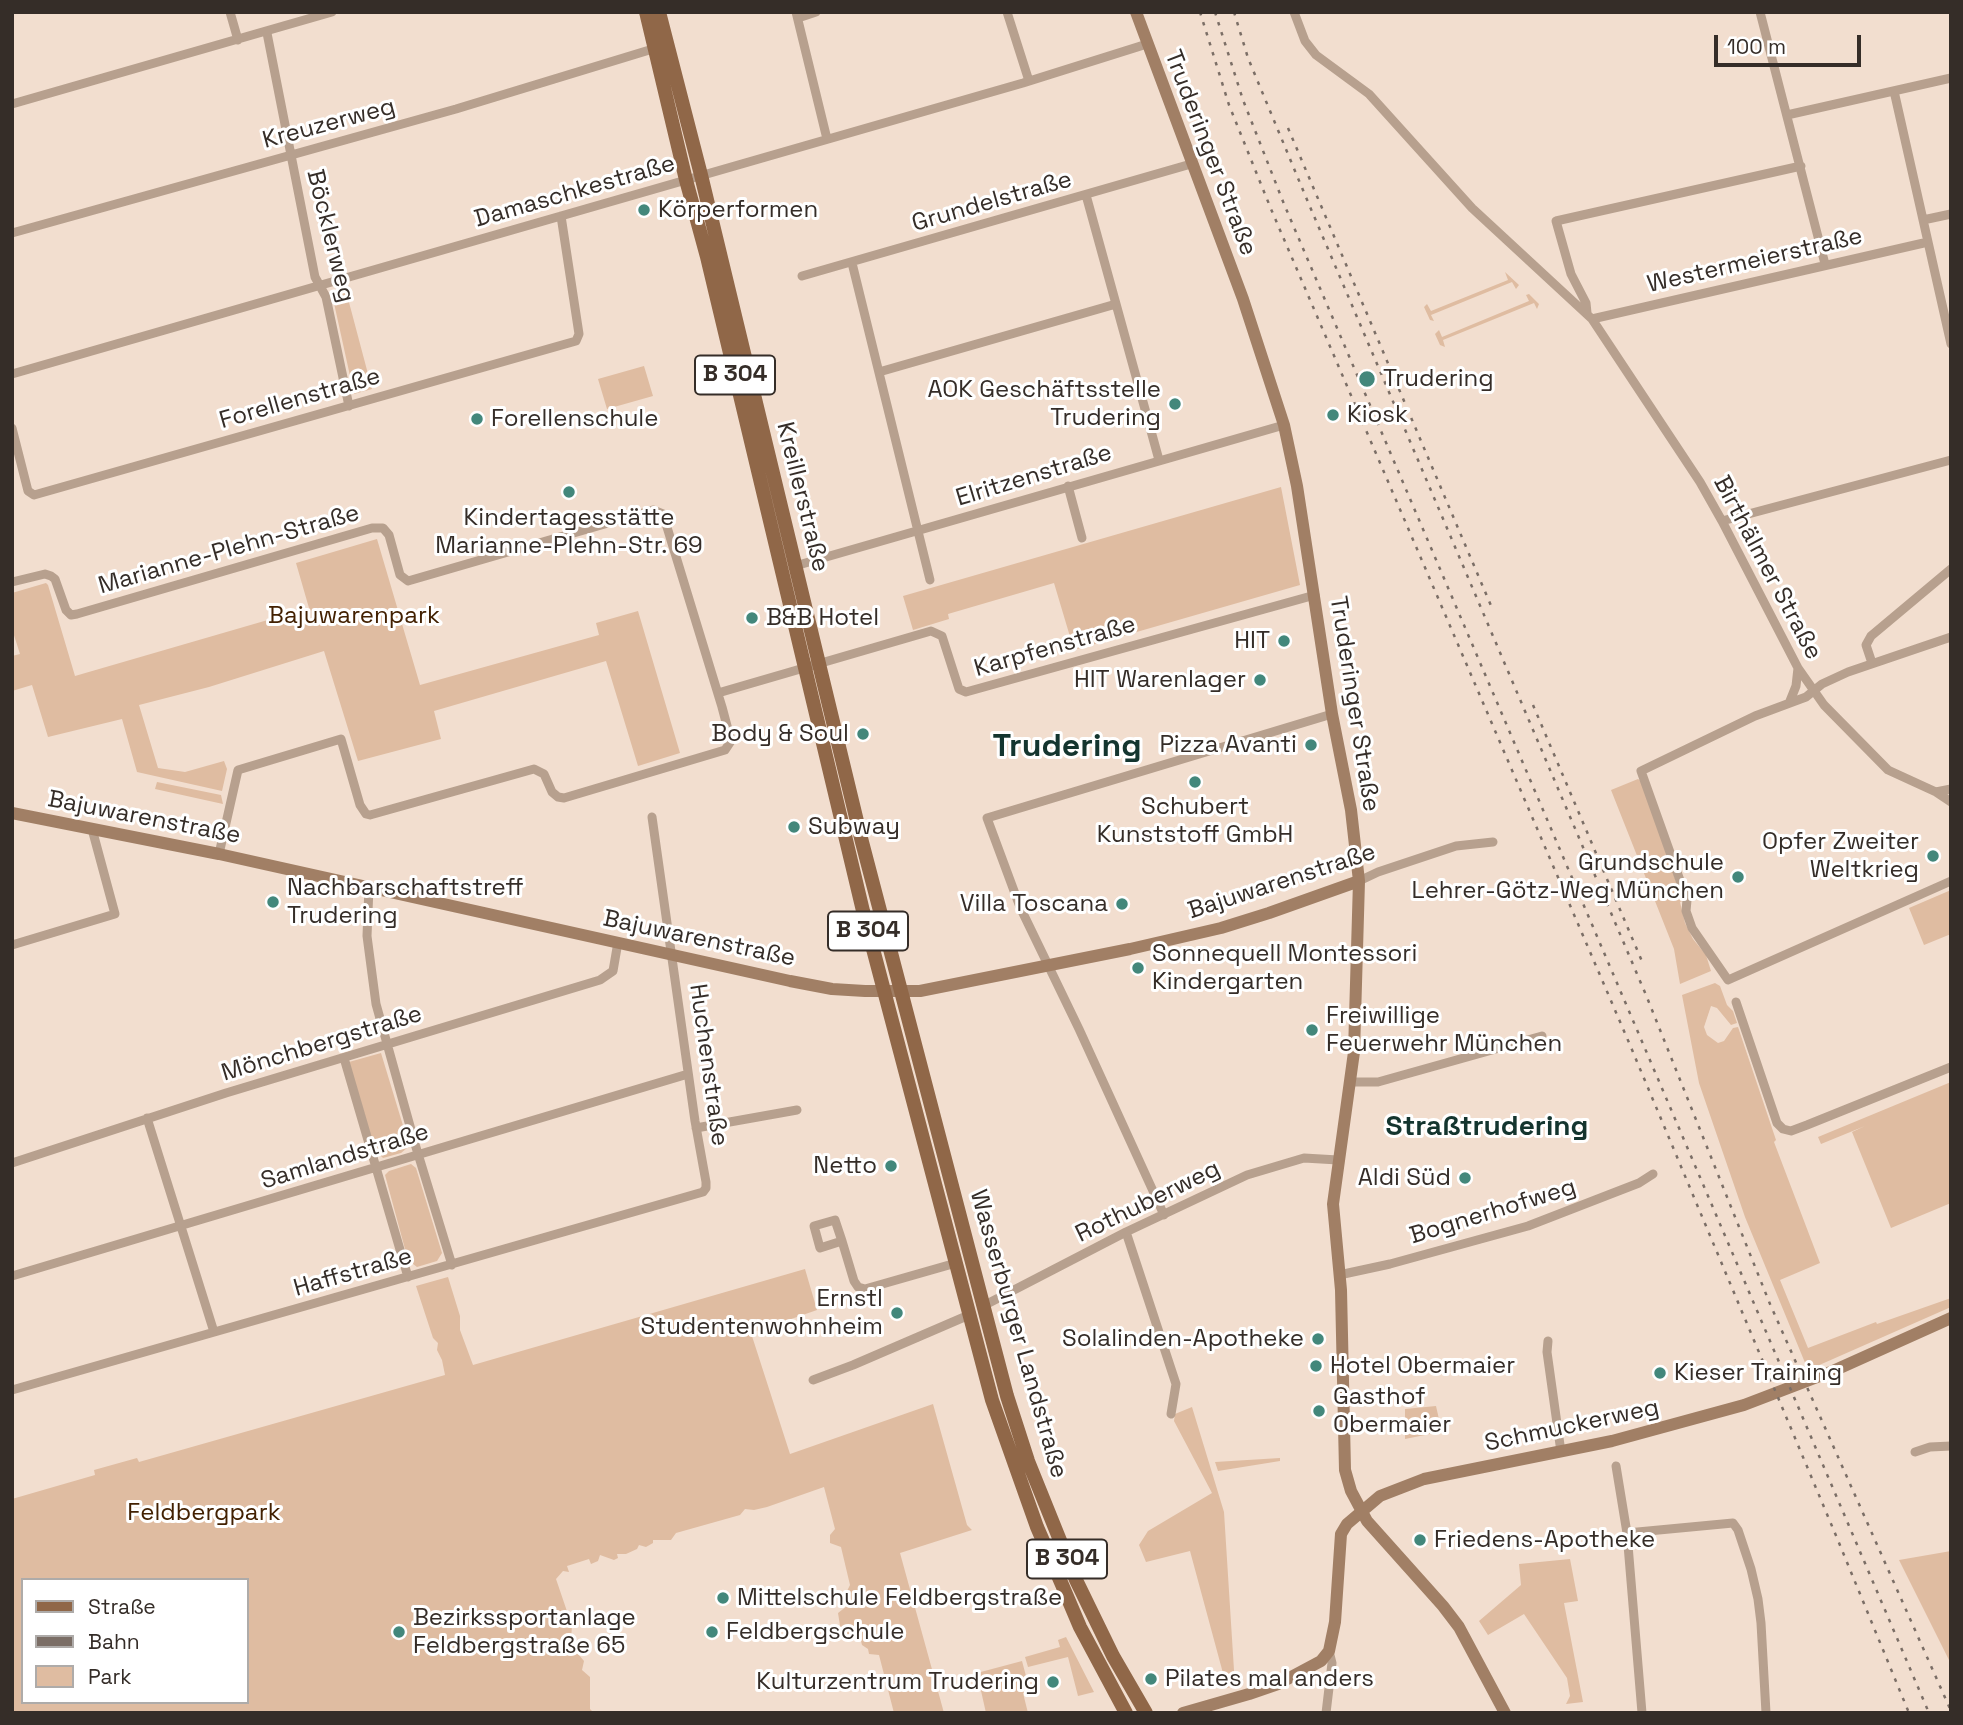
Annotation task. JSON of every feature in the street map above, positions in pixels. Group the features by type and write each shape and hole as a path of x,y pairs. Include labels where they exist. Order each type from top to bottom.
{"main road":[{"name":"Kreillerstraße","path":"646,12 686,180 900,992"},
{"name":"Kreillerstraße","path":"659,12 795,566 812,666 883,992"},
{"name":"Wasserburger Landstraße","path":"883,992 992,1400 1037,1527 1080,1627 1126,1713"},
{"name":"Wasserburger Landstraße","path":"900,992 1010,1406 1051,1522 1076,1580 1113,1656 1146,1713"}],"street":[{"path":"230,12 238,40"},
{"path":"12,104 267,33 332,12"},
{"path":"816,12 797,15 827,139"},
{"path":"1007,12 1029,81"},
{"name":"Truderinger Straße","path":"1136,12 1243,299 1284,425 1297,486 1332,714 1351,810 1359,881 1351,1082 1338,1160 1333,1219 1339,1275 1343,1456 1347,1480 1360,1510 1374,1531 1443,1606 1458,1627 1505,1713"},
{"name":"Birthälmer Straße","path":"1294,12 1305,41 1316,55 1376,101 1472,208 1589,316 1654,410 1722,521 1798,668 1813,691 1874,759 1888,770 1936,792 1951,802"},
{"path":"1760,12 1825,264"},
{"name":"Böcklerweg","path":"267,33 315,277 326,297 349,406"},
{"name":"Damaschkestraße","path":"12,374 1029,81 1147,44"},
{"name":"Kreuzerweg","path":"12,233 456,109 656,48"},
{"path":"1787,115 1951,78"},
{"path":"1894,91 1951,344"},
{"name":"Grundelstraße","path":"803,276 1191,163"},
{"name":"Birthälmer Straße","path":"1589,316 1572,274 1556,221 1801,166"},
{"path":"1086,195 1159,460"},
{"path":"1923,220 1951,214"},
{"name":"Forellenstraße","path":"12,428 31,494 558,346 578,338 561,216"},
{"name":"Westermeierstraße","path":"1589,316 1928,242"},
{"path":"852,263 930,580"},
{"path":"1559,287 1572,274"},
{"path":"879,372 1116,304"},
{"name":"Elritzenstraße","path":"795,566 1284,425"},
{"path":"1722,521 1951,460"},
{"path":"1068,486 1083,538"},
{"name":"Marianne-Plehn-Straße","path":"12,582 45,574 51,576 55,579 66,610 71,615 372,528 383,528 389,535 400,575 408,581 657,510 661,511 665,518 718,693"},
{"path":"1872,663 1866,645 1871,636 1951,569"},
{"name":"Karpfenstraße","path":"812,666 931,631 937,632 942,636 959,689 966,692 1315,595"},
{"path":"1951,636 1848,672 1806,696 1641,771 1687,900 1686,911 1692,928 1728,980 1951,881"},
{"path":"219,854 237,772 243,767 341,739 360,805 366,814 376,814 534,769 544,774 552,792 564,798 725,750 730,741 718,693 812,666"},
{"path":"1790,701 1796,686 1798,668"},
{"path":"1164,1215 1007,878 987,818 1332,714"},
{"path":"1936,792 1951,789"},
{"name":"Bajuwarenstraße","path":"12,813 219,854 832,989 883,992 920,991 1221,928 1283,909 1378,872 1456,846 1493,842"},
{"name":"Huchenstraße","path":"652,817 706,1182 703,1192"},
{"path":"12,945 115,914 92,830"},
{"path":"369,887 368,957 376,1004 418,1154 453,1265"},
{"name":"Mönchbergstraße","path":"12,1163 148,1118 600,980 613,971 618,942"},
{"path":"1736,1002 1777,1123 1783,1129 1791,1130 1807,1125 1951,1067"},
{"path":"1351,1082 1378,1083 1542,1036"},
{"path":"344,1058 408,1277"},
{"name":"Samlandstraße","path":"12,1276 688,1074"},
{"path":"696,1128 797,1110"},
{"path":"148,1118 214,1332"},
{"name":"Rothuberweg","path":"983,1306 1126,1232 1247,1175 1304,1158 1338,1160"},
{"name":"Bognerhofweg","path":"1339,1275 1390,1264 1528,1226 1639,1183 1653,1174"},
{"name":"Haffstraße","path":"12,1390 703,1192"},
{"path":"1126,1232 1176,1384 1171,1413"},
{"path":"842,1241 854,1281 858,1287 865,1289 956,1263"},
{"path":"813,1380 969,1315"},
{"name":"Schmuckerweg","path":"1360,1510 1380,1496 1414,1481 1561,1452 1679,1424 1744,1405 1833,1371 1951,1318"},
{"path":"1548,1341 1547,1352 1561,1452"},
{"path":"1914,1452 1930,1447 1951,1446"},
{"path":"1616,1466 1627,1533 1642,1713"},
{"path":"1326,1713 1332,1663 1329,1651 1335,1622 1341,1534 1360,1510"},
{"path":"1627,1533 1733,1523 1738,1530 1751,1569 1762,1622 1766,1713"},
{"path":"1183,1713 1278,1684 1310,1669 1329,1651"}],"green space":[{"path":"1505,272 1519,285 1516,289 1512,282 1431,315 1434,321 1430,320 1424,307 1427,304 1431,311 1508,280"},
{"path":"346,291 372,389 354,394 332,294"},
{"path":"1529,294 1539,304 1537,309 1534,303 1443,340 1445,347 1440,345 1435,334 1439,330 1442,337 1529,301 1526,295"},
{"path":"644,366 653,396 607,409 598,379"},
{"path":"1281,487 1300,585 1074,650 1054,583 948,614 949,619 913,630 903,596"},
{"name":"Bajuwarenpark","path":"377,539 420,685 599,635 596,623 638,611 680,753 638,766 606,661 434,711 441,739 358,761 324,651 209,687 139,705 158,768 185,772 224,761 227,769 222,791 137,772 122,719 48,737 32,685 12,691 12,656 20,654 12,629 12,593 46,583 48,585 75,676 309,608 296,563"},
{"path":"1638,779 1641,781 1683,901 1680,902 1685,923 1706,955 1711,971 1680,984 1674,949 1611,790"},
{"path":"157,782 221,795 223,804 155,789"},
{"path":"1951,890 1951,934 1924,945 1909,908"},
{"path":"1715,983 1720,986 1737,1023 1731,1025 1717,1008 1711,1006 1704,1027 1707,1035 1718,1043 1724,1041 1733,1028 1738,1027 1776,1140 1774,1142 1820,1263 1780,1280 1808,1348 1951,1298 1951,1307 1808,1370 1745,1217 1699,1083 1682,995"},
{"path":"381,1053 408,1142 407,1148 401,1153 383,1158 375,1150 349,1062"},
{"path":"1951,1082 1951,1203 1891,1228 1852,1132 1865,1126 1821,1144 1818,1137"},
{"path":"411,1164 416,1168 442,1253 437,1261 417,1267 408,1260 385,1175 389,1171"},
{"name":"Feldbergpark","path":"805,1269 817,1310 751,1333 790,1454 933,1404 967,1525 972,1530 900,1553 944,1713 894,1713 879,1655 869,1654 860,1637 850,1637 841,1632 838,1613 852,1602 847,1591 850,1585 841,1547 830,1543 830,1535 835,1529 824,1487 767,1507 745,1509 740,1515 676,1533 671,1540 653,1540 653,1543 646,1547 639,1545 637,1549 626,1554 617,1554 618,1558 614,1560 600,1555 598,1561 591,1564 589,1559 567,1566 569,1572 563,1571 556,1579 572,1626 571,1639 584,1661 582,1670 590,1677 590,1709 594,1713 12,1713 12,1499 95,1475 94,1470 137,1458 139,1462 445,1375 437,1350 438,1343 433,1338 416,1286 448,1277 460,1316 460,1330 473,1365"},
{"path":"1436,1406 1441,1428 1429,1430 1430,1434 1405,1439 1405,1409"},
{"path":"1192,1407 1224,1512 1235,1686 1227,1688 1190,1551 1146,1562 1139,1545 1148,1531 1212,1493 1174,1421 1175,1414"},
{"path":"1280,1458 1280,1461 1218,1471 1215,1462"},
{"path":"1951,1551 1951,1664 1899,1560"},
{"path":"1570,1559 1578,1601 1564,1603 1583,1702 1566,1704 1570,1696 1567,1678 1524,1614 1488,1635 1479,1621 1521,1585 1519,1564"},
{"path":"1066,1637 1094,1692 1078,1696 1068,1657 1028,1667 1025,1657 1060,1647 1058,1640"},
{"path":"1022,1661 1030,1691 1023,1693 1028,1713 986,1713 977,1673"}],"railway":[{"path":"1200,12 1229,105 1271,209 1630,1045 1909,1713"},
{"path":"1215,12 1243,100 1284,204 1929,1713"},
{"path":"1234,12 1248,58 1646,995 1770,1304 1951,1711"},
{"path":"1288,128 1492,608"},
{"path":"1533,705 1644,966"}],"place":[{"name":"Körperformen","path":"644,210"},
{"name":"Trudering","path":"1367,379"},
{"name":"AOK Geschäftsstelle Trudering","path":"1175,404"},
{"name":"Kiosk","path":"1333,415"},
{"name":"Forellenschule","path":"477,419"},
{"name":"Kindertagesstätte Marianne-Plehn-Str. 69","path":"569,492"},
{"name":"B&B Hotel","path":"752,618"},
{"name":"HIT","path":"1284,641"},
{"name":"HIT Warenlager","path":"1260,680"},
{"name":"Body & Soul","path":"863,734"},
{"name":"Pizza Avanti","path":"1311,745"},
{"name":"Schubert Kunststoff GmbH","path":"1195,782"},
{"name":"Subway","path":"794,827"},
{"name":"Opfer Zweiter Weltkrieg","path":"1933,856"},
{"name":"Grundschule Lehrer-Götz-Weg München","path":"1738,877"},
{"name":"Nachbarschaftstreff Trudering","path":"273,902"},
{"name":"Villa Toscana","path":"1122,904"},
{"name":"Sonnequell Montessori Kindergarten","path":"1138,968"},
{"name":"Freiwillige Feuerwehr München","path":"1312,1030"},
{"name":"Netto","path":"891,1166"},
{"name":"Aldi Süd","path":"1465,1178"},
{"name":"Ernstl Studentenwohnheim","path":"897,1313"},
{"name":"Solalinden-Apotheke","path":"1318,1339"},
{"name":"Hotel Obermaier","path":"1316,1366"},
{"name":"Kieser Training","path":"1660,1373"},
{"name":"Gasthof Obermaier","path":"1319,1411"},
{"name":"Friedens-Apotheke","path":"1420,1540"},
{"name":"Mittelschule Feldbergstraße","path":"723,1598"},
{"name":"Bezirkssportanlage Feldbergstraße 65","path":"399,1632"},
{"name":"Feldbergschule","path":"712,1632"},
{"name":"Pilates mal anders","path":"1151,1679"},
{"name":"Kulturzentrum Trudering","path":"1053,1682"}],"district":[{"name":"Trudering","path":"1067,747"},
{"name":"Straßtrudering","path":"1487,1127"}]}
